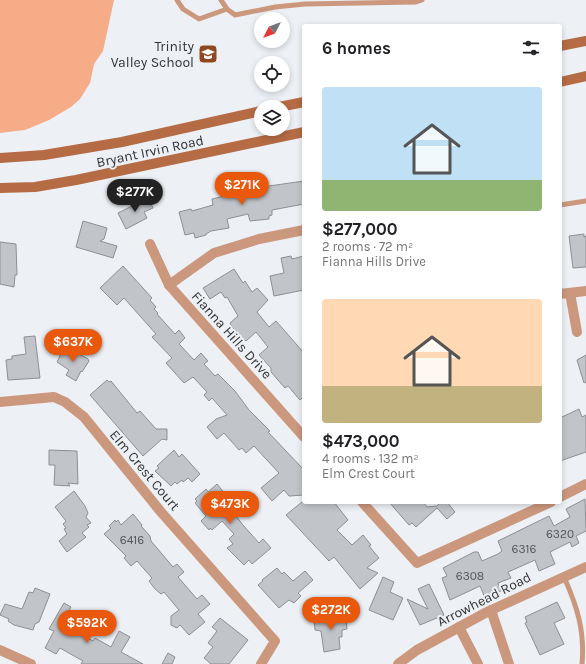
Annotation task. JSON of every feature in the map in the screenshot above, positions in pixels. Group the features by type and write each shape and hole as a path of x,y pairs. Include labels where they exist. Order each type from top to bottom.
{"main road":[{"path":"562,46 586,41"},
{"path":"562,82 586,76"},
{"path":"290,105 302,102"},
{"name":"Bryant Irvin Road","path":"0,158 44,155 122,142 254,113"},
{"name":"Bryant Irvin Road","path":"0,188 35,187 76,180 302,132"}],"street":[{"path":"169,285 214,253 259,239 302,230"},
{"name":"Fianna Hills Drive","path":"150,244 169,285 302,435"},
{"path":"577,332 565,294 586,291"},
{"name":"Elm Crest Court","path":"0,402 54,397 65,402 84,417 161,512 276,641 261,664"},
{"path":"562,496 586,484"},
{"path":"364,504 417,563 546,504"},
{"name":"Arrowhead Road","path":"398,664 417,650 491,610 563,576 586,567"},
{"path":"491,610 509,664"},
{"path":"459,627 478,664"},
{"path":"0,650 31,664"}],"lane":[{"path":"177,0 183,9 199,19 227,9"},
{"path":"220,0 227,9 235,15 304,2 416,2 422,0"},
{"path":"562,204 586,201"},
{"path":"563,576 578,610 582,634 582,664"}],"shaded area":[{"path":"0,0 114,0 103,51 94,64 90,83 80,99 71,107 49,120 25,130 0,133"}],"building":[{"path":"253,178 255,188 302,181 302,204 272,210 272,215 269,216 269,219 250,221 248,214 227,219 229,228 211,231 206,235 195,238 194,233 185,235 179,212 191,209 192,211 213,205 212,199 229,195 227,188 242,185 241,181"},
{"path":"148,198 153,208 144,212 147,218 126,229 118,213"},
{"path":"83,221 107,228 104,239 100,241 117,246 113,258 76,247"},
{"path":"584,234 584,237 586,236 586,267 573,268 569,236"},
{"path":"0,242 16,244 17,275 15,275 14,287 0,284"},
{"path":"291,256 292,259 302,256 302,290 274,296 270,276 284,273 281,258"},
{"path":"123,266 152,298 150,300 156,307 154,309 158,313 157,314 175,334 179,330 185,338 179,344 194,360 201,353 208,361 204,364 215,376 218,374 235,391 249,410 270,431 268,432 302,468 302,495 289,496 284,490 272,501 261,488 279,473 254,446 246,453 242,448 239,450 224,433 217,439 207,427 216,419 227,415 212,398 209,401 204,395 207,392 193,377 184,383 166,363 172,358 152,337 156,334 124,298 117,305 100,288"},
{"path":"234,269 243,283 245,281 252,292 257,288 268,300 257,312 269,327 276,321 302,351 302,398 300,400 288,386 285,388 271,372 271,368 259,355 268,347 256,332 246,341 232,327 230,323 238,316 227,297 225,298 221,292 210,299 203,288"},
{"path":"35,336 40,378 8,380 6,360 12,359 12,356 26,354 24,337"},
{"path":"65,346 89,361 82,372 81,371 76,381 66,375 69,370 57,362"},
{"path":"586,355 586,382 584,383 577,360"},
{"path":"107,380 109,382 111,381 137,413 140,411 156,429 167,429 167,440 162,439 143,456 90,395"},
{"path":"579,409 582,417 586,415 586,452 562,460 562,417"},
{"path":"49,450 77,451 78,484 68,483 70,486 54,485 55,465 49,465"},
{"path":"174,450 179,457 182,454 200,474 192,482 188,478 177,484 175,482 171,486 155,471 159,468 157,466"},
{"path":"217,484 233,504 235,502 241,509 236,513 236,516 243,525 259,543 263,539 271,548 252,564 249,560 244,565 227,548 233,544 229,539 234,534 222,521 212,530 210,528 209,530 201,521 206,516 195,503 197,501 195,499 206,489 208,492"},
{"path":"74,491 85,506 88,513 86,517 91,523 87,525 89,527 82,533 86,537 67,552 59,541 67,534 64,529 66,528 63,524 66,521 55,507"},
{"path":"585,499 586,531 576,536 579,543 572,547 570,542 550,552 555,564 539,571 535,560 508,572 511,578 498,583 501,591 485,598 480,586 450,600 442,578 447,576 443,568 474,552 478,552 482,561 498,554 502,551 498,541 549,516 554,526 570,517 566,509"},
{"path":"302,502 302,504 336,504 348,520 337,530 352,545 363,535 371,545 369,546 379,558 367,568 378,573 360,589 334,557 329,561 286,515"},
{"path":"391,504 425,504 427,507 437,506 439,504 449,504 455,512 447,519 437,508 416,527 412,523 409,525"},
{"path":"133,514 150,536 151,541 173,567 177,564 184,572 178,577 197,599 202,595 210,604 198,614 205,622 189,635 180,625 177,628 171,625 171,616 179,610 164,592 161,594 155,589 149,581 152,578 137,561 131,566 124,558 126,556 104,534 111,528 109,526 115,520 116,522 118,520 121,525"},
{"path":"277,568 282,574 284,572 293,581 305,571 313,580 298,593 301,596 294,603 289,600 279,608 258,585"},
{"path":"383,577 394,582 390,592 403,598 393,620 369,610"},
{"path":"429,584 444,615 420,625 407,599 428,609 418,589"},
{"path":"35,588 50,594 39,622 35,624 33,630 14,625 8,621 9,619 0,615 5,604 22,609 29,592 33,593"},
{"path":"557,602 565,618 554,623 564,644 540,655 525,623 527,622 525,617"},
{"path":"64,603 71,607 64,625 93,641 95,638 111,647 119,631 130,637 121,652 143,664 81,664 83,661 60,648 56,654 45,648 54,631 49,629"},
{"path":"336,616 337,618 346,617 347,629 342,630 342,637 339,637 340,649 324,652 321,631 315,630 314,618"},
{"path":"220,618 248,640 229,664 211,664 204,658 213,647 208,643 217,631 212,627"},
{"path":"168,653 175,657 172,664 162,664"}],"place":[{"name":"Trinity Valley School","path":"208,54"}]}
